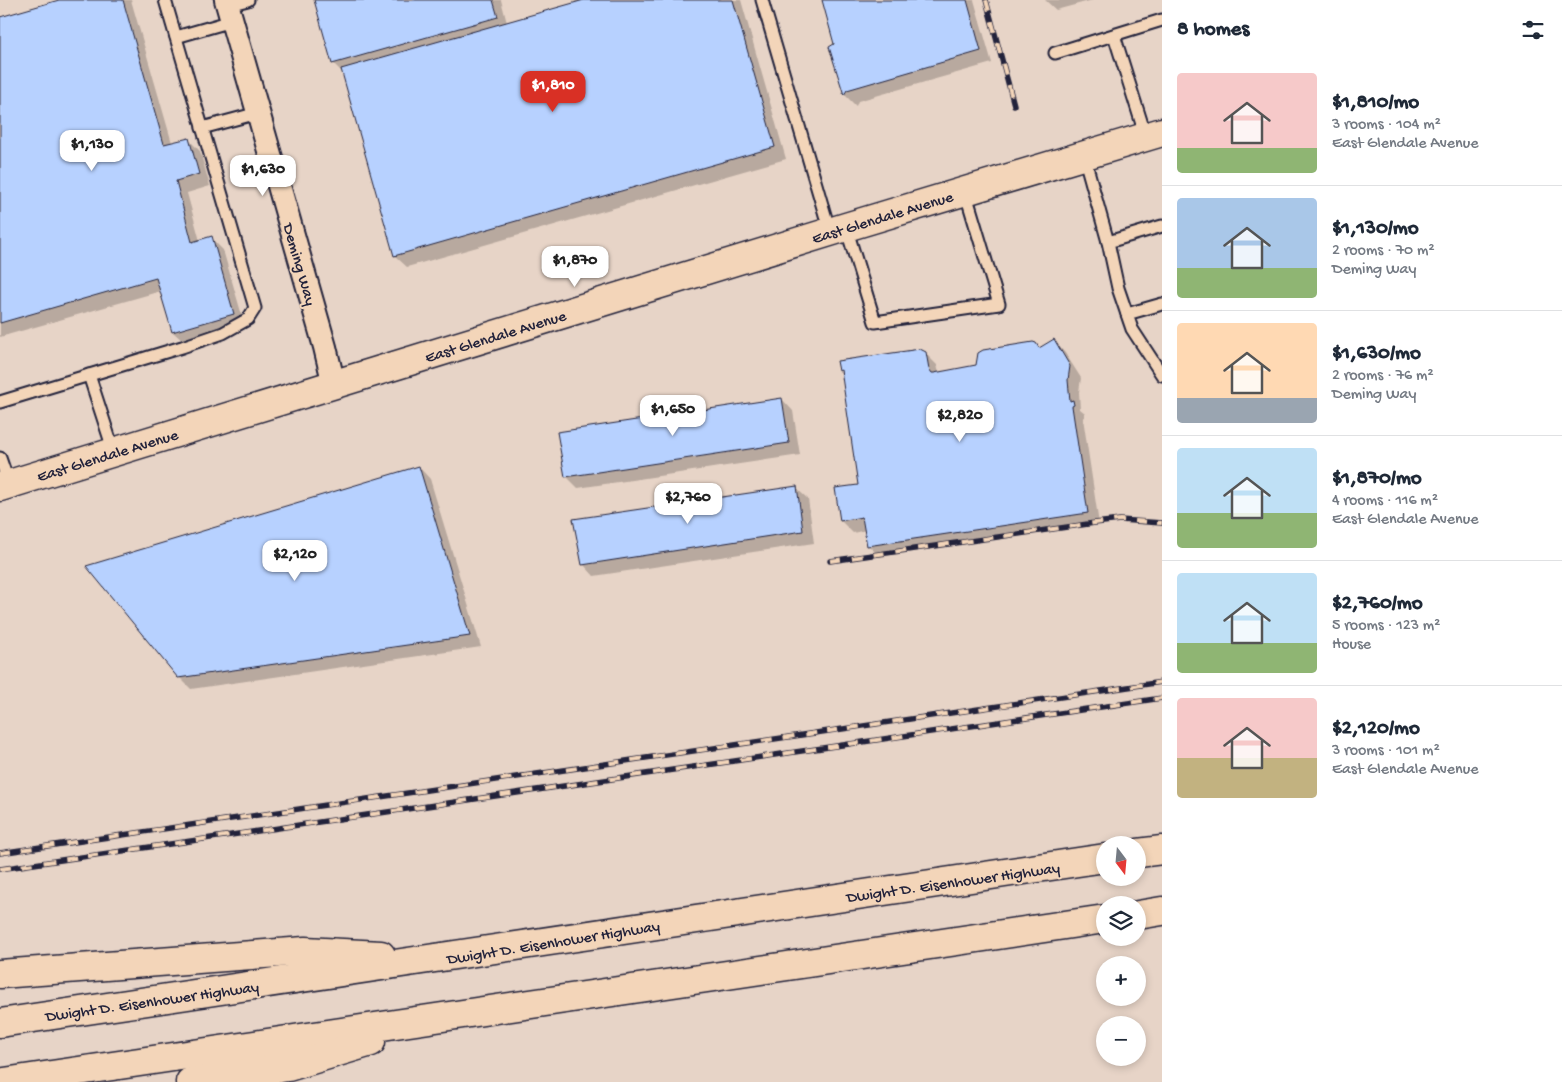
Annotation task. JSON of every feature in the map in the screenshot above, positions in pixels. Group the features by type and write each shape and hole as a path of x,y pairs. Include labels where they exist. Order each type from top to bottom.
{"main road":[{"name":"East Glendale Avenue","path":"4,486 965,191 1154,135"},
{"path":"1146,852 1162,850"},
{"name":"Dwight D. Eisenhower Highway","path":"0,1023 1096,859"},
{"path":"1146,914 1162,911"},
{"path":"4,1082 1096,920"},
{"path":"0,974 306,951 440,958"},
{"path":"190,1082 288,1067 457,1015"}],"street":[{"name":"Deming Way","path":"234,7 258,113 325,347 334,385"}],"lane":[{"path":"0,402 223,333 248,319 255,308 165,0"},
{"path":"762,0 838,230 875,322 999,304 965,191"},
{"path":"176,37 234,7"},
{"path":"1055,53 1162,20"},
{"path":"1114,35 1154,135"},
{"path":"202,128 258,113"},
{"path":"1084,156 1108,242 1118,288 1132,329 1162,374"},
{"path":"1108,242 1162,226"},
{"path":"1127,314 1162,304"},
{"path":"90,375 114,452"},
{"path":"0,458 4,486"}],"building":[{"path":"59,0 123,0 164,144 189,138 199,174 176,181 192,242 212,236 234,314 172,332 156,278 0,323 0,17"},
{"path":"314,0 493,0 498,17 332,64"},
{"path":"584,0 733,0 775,147 394,256 341,69"},
{"path":"822,0 967,0 981,51 847,90 844,95 829,47 834,44"},
{"path":"1054,339 1070,366 1068,380 1070,401 1073,400 1074,405 1072,406 1088,513 867,546 862,517 840,521 835,488 858,485 841,370 839,371 837,361 920,349 926,352 929,369 934,373 976,365 978,353 983,350 1033,342 1039,348"},
{"path":"782,398 789,443 565,477 557,432"},
{"path":"419,466 470,636 178,678 86,566"},
{"path":"797,486 803,531 582,565 573,519"}],"railway":[{"path":"986,0 1014,105"},
{"path":"830,561 1120,520 1162,523"},
{"path":"0,853 1162,682"},
{"path":"0,869 1162,698"}]}
